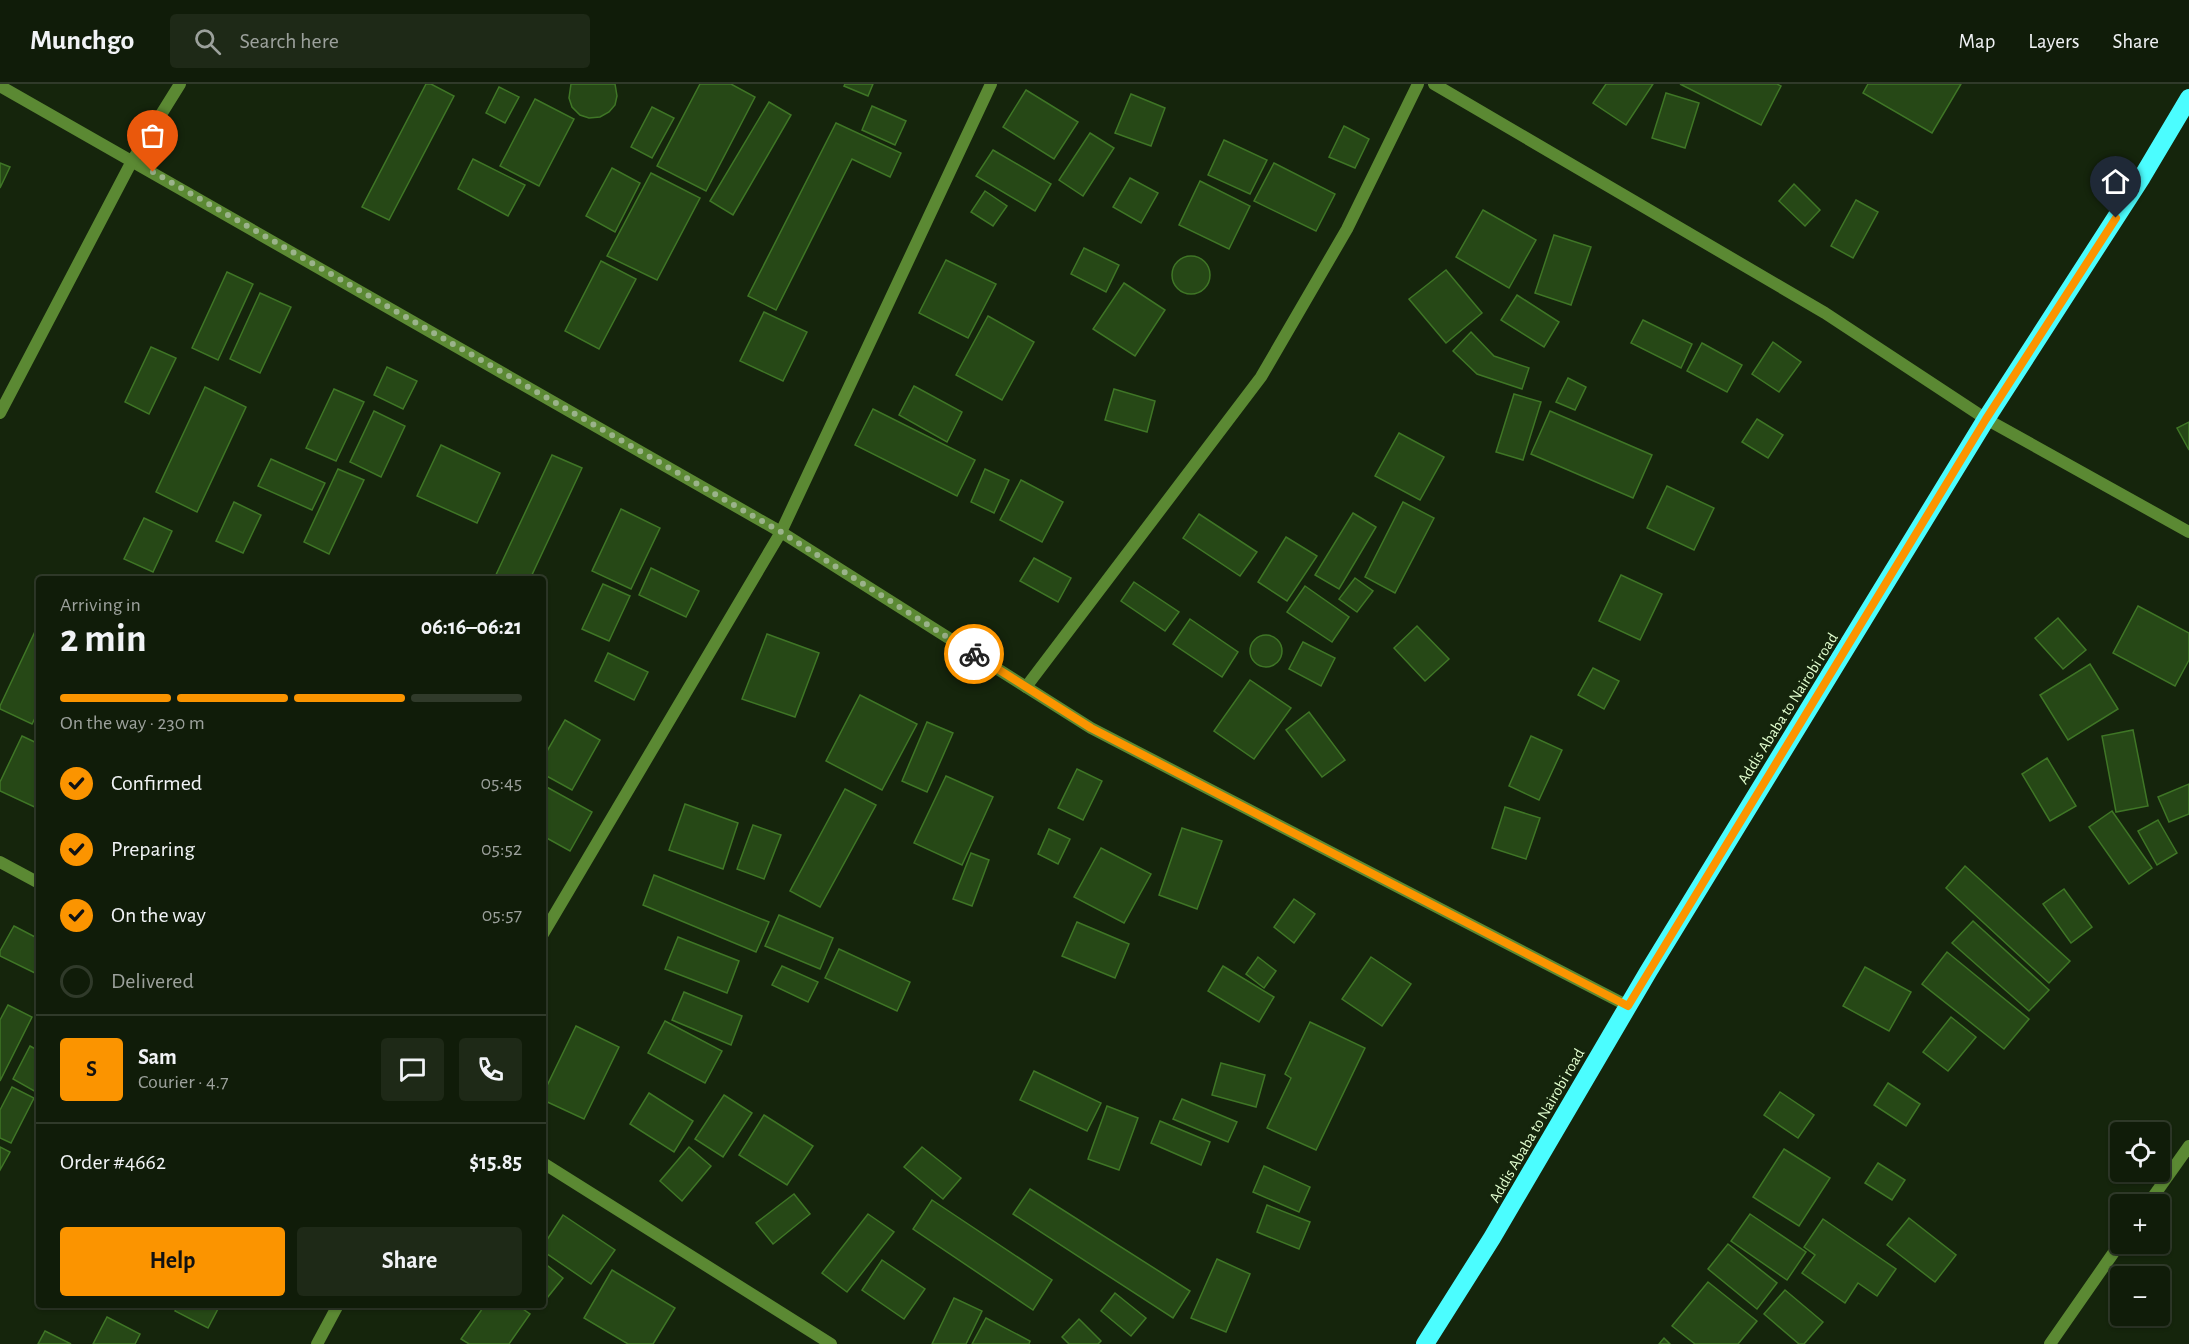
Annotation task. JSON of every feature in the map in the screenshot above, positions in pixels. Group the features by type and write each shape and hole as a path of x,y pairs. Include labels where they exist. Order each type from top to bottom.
{"highway":[{"name":"Addis Ababa to Nairobi road","path":"1425,1344 1492,1238 1628,1006 1986,419 2142,177 2189,98"}],"street":[{"path":"0,413 132,161 180,84"},
{"path":"546,929 781,532 991,84"},
{"path":"1026,687 1261,377 1347,229 1418,84"},
{"path":"1434,84 1825,313 1986,419 2189,532"},
{"path":"0,86 781,532 1091,728 1628,1006"},
{"path":"0,862 36,881"},
{"path":"2155,1194 2189,1146"},
{"path":"546,1164 831,1344"},
{"path":"2050,1344 2113,1254"},
{"path":"317,1344 336,1308"}],"building":[{"path":"426,84 431,84 454,96 389,220 362,207"},
{"path":"571,84 615,84 617,96 615,105 600,117 589,118 580,115 572,107 569,98"},
{"path":"700,84 731,84 755,97 706,191 657,166"},
{"path":"845,84 873,84 868,96 844,86"},
{"path":"1606,84 1653,84 1626,125 1593,103"},
{"path":"1680,84 1777,84 1781,86 1761,125"},
{"path":"1868,84 1961,84 1932,133 1863,93"},
{"path":"499,87 519,97 505,123 486,113"},
{"path":"1026,90 1078,122 1054,159 1003,127"},
{"path":"1666,93 1699,103 1685,148 1652,138"},
{"path":"1131,94 1165,108 1151,146 1115,133"},
{"path":"535,99 574,119 539,186 500,166"},
{"path":"769,102 791,115 733,215 710,201"},
{"path":"872,106 906,121 895,145 862,130"},
{"path":"652,107 674,118 652,158 631,147"},
{"path":"836,123 901,153 890,177 852,159 776,310 748,296"},
{"path":"1344,126 1369,139 1355,168 1329,157"},
{"path":"1090,133 1114,148 1083,196 1059,180"},
{"path":"1224,140 1267,160 1250,194 1208,175"},
{"path":"993,150 1051,184 1035,211 976,176"},
{"path":"473,159 525,185 508,216 458,189"},
{"path":"0,163 10,167 0,188"},
{"path":"1274,163 1335,194 1316,231 1254,201"},
{"path":"612,168 640,183 615,232 586,216"},
{"path":"651,173 700,198 657,280 607,256"},
{"path":"1130,178 1158,193 1141,223 1113,207"},
{"path":"1200,181 1250,206 1229,249 1179,225"},
{"path":"1794,184 1820,210 1805,226 1779,201"},
{"path":"985,191 1007,206 993,226 971,212"},
{"path":"1856,200 1878,212 1853,258 1831,246"},
{"path":"1483,210 1536,240 1509,288 1456,257"},
{"path":"1554,235 1591,247 1571,305 1535,293"},
{"path":"1084,248 1119,265 1106,292 1071,274"},
{"path":"1191,256 1204,262 1210,275 1204,288 1191,294 1178,288 1172,275 1178,262"},
{"path":"946,260 996,284 968,338 919,313"},
{"path":"601,261 636,279 599,349 565,331"},
{"path":"1446,270 1482,313 1446,343 1409,299"},
{"path":"227,272 253,284 218,360 192,348"},
{"path":"1124,283 1165,310 1135,356 1093,329"},
{"path":"260,293 291,307 260,373 230,359"},
{"path":"1517,295 1559,322 1544,347 1501,320"},
{"path":"764,312 807,332 783,381 740,361"},
{"path":"988,316 1034,342 1002,400 956,375"},
{"path":"1643,320 1692,344 1681,368 1631,343"},
{"path":"1471,332 1494,356 1529,368 1522,389 1477,374 1453,351"},
{"path":"1773,342 1801,362 1779,392 1752,374"},
{"path":"1702,343 1742,365 1727,392 1687,371"},
{"path":"151,347 176,358 149,414 125,402"},
{"path":"387,367 417,381 403,409 374,395"},
{"path":"1568,378 1586,387 1575,410 1556,402"},
{"path":"914,386 962,412 947,442 899,415"},
{"path":"205,387 246,407 197,512 156,492"},
{"path":"334,389 364,402 336,461 306,448"},
{"path":"1114,389 1155,401 1147,432 1105,420"},
{"path":"1514,394 1541,402 1523,460 1496,452"},
{"path":"873,409 975,460 957,496 855,445"},
{"path":"374,411 405,426 381,477 350,462"},
{"path":"1550,411 1652,455 1633,498 1531,454"},
{"path":"1757,419 1783,435 1768,458 1742,442"},
{"path":"2189,422 2189,450 2177,428"},
{"path":"1399,433 1444,457 1420,500 1375,476"},
{"path":"441,445 500,473 477,523 417,496"},
{"path":"552,455 582,468 531,576 495,576"},
{"path":"271,459 325,483 312,510 258,486"},
{"path":"338,469 364,480 329,554 304,542"},
{"path":"985,469 1009,480 994,513 971,502"},
{"path":"1021,480 1063,502 1042,542 1000,520"},
{"path":"1667,486 1714,508 1694,550 1647,528"},
{"path":"234,502 261,515 243,553 216,541"},
{"path":"1403,502 1434,518 1395,593 1365,577"},
{"path":"621,509 660,528 631,589 592,571"},
{"path":"1353,513 1376,527 1339,589 1315,575"},
{"path":"1199,514 1257,552 1240,576 1183,538"},
{"path":"144,518 172,531 153,572 124,559"},
{"path":"1286,537 1317,556 1287,601 1258,582"},
{"path":"1034,558 1071,578 1058,602 1020,581"},
{"path":"651,568 699,591 686,617 639,595"},
{"path":"1621,575 1662,594 1640,640 1599,621"},
{"path":"1355,578 1373,591 1357,612 1339,599"},
{"path":"1134,582 1179,612 1165,631 1121,601"},
{"path":"603,584 630,596 609,641 582,629"},
{"path":"1305,586 1349,617 1332,642 1287,612"},
{"path":"2138,606 2189,633 2189,660 2175,686 2113,653"},
{"path":"2058,618 2086,650 2063,669 2035,638"},
{"path":"1190,619 1238,652 1222,677 1173,644"},
{"path":"1417,626 1449,659 1425,681 1394,648"},
{"path":"36,629 36,716 32,724 0,709"},
{"path":"767,634 819,653 795,717 742,699"},
{"path":"1266,635 1278,639 1282,651 1278,663 1266,667 1254,663 1250,651 1254,639"},
{"path":"1303,642 1335,658 1321,686 1289,669"},
{"path":"608,653 648,672 634,700 595,681"},
{"path":"2090,664 2118,709 2068,740 2040,695"},
{"path":"1593,668 1619,681 1604,709 1578,695"},
{"path":"1250,680 1291,708 1254,759 1214,731"},
{"path":"860,695 917,724 882,790 826,761"},
{"path":"1309,712 1345,760 1322,777 1286,730"},
{"path":"565,720 600,740 572,790 546,776 546,753"},
{"path":"927,722 953,733 927,792 902,781"},
{"path":"2133,730 2148,806 2116,812 2102,736"},
{"path":"22,736 36,743 36,808 0,791 0,782"},
{"path":"1531,736 1562,750 1539,800 1509,786"},
{"path":"2047,758 2076,806 2050,821 2022,774"},
{"path":"1077,769 1102,781 1083,820 1058,808"},
{"path":"946,776 993,797 962,865 914,843"},
{"path":"2189,784 2189,814 2169,822 2158,797"},
{"path":"546,787 592,812 570,851 546,838"},
{"path":"845,789 876,805 820,907 790,891"},
{"path":"685,804 738,823 723,869 669,850"},
{"path":"1505,807 1540,818 1526,859 1492,848"},
{"path":"2112,811 2152,868 2129,884 2089,827"},
{"path":"2158,820 2177,853 2157,865 2138,831"},
{"path":"753,825 781,835 764,879 737,869"},
{"path":"1182,828 1222,841 1197,909 1159,895"},
{"path":"1049,829 1070,839 1058,864 1038,854"},
{"path":"1101,848 1151,874 1124,923 1074,897"},
{"path":"971,853 989,860 972,906 953,899"},
{"path":"1965,866 2070,961 2049,983 1946,888"},
{"path":"654,875 769,922 756,952 643,905"},
{"path":"2064,889 2092,927 2071,943 2043,904"},
{"path":"1294,899 1315,914 1294,943 1274,927"},
{"path":"779,915 833,938 820,969 765,946"},
{"path":"1973,921 2049,990 2029,1011 1952,943"},
{"path":"1077,922 1129,944 1115,978 1062,956"},
{"path":"14,926 36,937 36,974 0,956 0,951"},
{"path":"678,937 739,961 727,993 665,969"},
{"path":"839,949 910,982 897,1011 825,978"},
{"path":"1947,952 2029,1019 2004,1049 1922,984"},
{"path":"1258,957 1276,971 1264,988 1246,974"},
{"path":"1371,957 1411,984 1382,1026 1342,999"},
{"path":"782,966 818,982 808,1002 772,985"},
{"path":"1223,966 1274,997 1259,1022 1208,991"},
{"path":"1865,967 1911,992 1889,1031 1843,1006"},
{"path":"684,992 742,1016 731,1045 672,1020"},
{"path":"8,1005 32,1017 0,1081 0,1020"},
{"path":"1951,1017 1976,1037 1948,1071 1923,1052"},
{"path":"665,1021 722,1051 705,1083 648,1053"},
{"path":"1310,1022 1365,1048 1316,1150 1267,1128 1291,1078 1285,1074"},
{"path":"576,1026 619,1047 584,1119 546,1101 546,1088"},
{"path":"30,1046 36,1049 36,1092 13,1079"},
{"path":"1221,1063 1265,1075 1256,1107 1212,1095"},
{"path":"1034,1071 1101,1103 1087,1131 1020,1100"},
{"path":"1888,1083 1920,1104 1906,1126 1874,1105"},
{"path":"12,1087 34,1098 11,1143 0,1138 0,1110"},
{"path":"1780,1092 1814,1115 1798,1138 1764,1115"},
{"path":"649,1093 693,1121 674,1152 630,1124"},
{"path":"724,1095 752,1113 723,1157 695,1139"},
{"path":"1182,1099 1237,1122 1228,1142 1173,1119"},
{"path":"1107,1106 1138,1118 1119,1170 1088,1159"},
{"path":"764,1115 813,1146 787,1185 739,1155"},
{"path":"1160,1121 1210,1142 1201,1165 1151,1143"},
{"path":"0,1147 10,1152 0,1170"},
{"path":"689,1147 711,1166 682,1201 660,1181"},
{"path":"922,1147 961,1178 943,1199 904,1167"},
{"path":"1784,1149 1830,1178 1799,1226 1753,1197"},
{"path":"1878,1163 1905,1180 1892,1200 1865,1183"},
{"path":"1264,1166 1310,1187 1299,1212 1253,1192"},
{"path":"1030,1189 1190,1291 1173,1318 1013,1214"},
{"path":"794,1194 810,1214 773,1244 756,1223"},
{"path":"932,1200 1052,1280 1033,1310 913,1229"},
{"path":"1267,1205 1310,1222 1299,1249 1257,1232"},
{"path":"868,1214 894,1232 847,1292 822,1273"},
{"path":"1750,1214 1806,1252 1787,1280 1731,1241"},
{"path":"563,1215 615,1250 591,1284 546,1253 546,1241"},
{"path":"1909,1218 1956,1255 1935,1282 1887,1245"},
{"path":"1823,1219 1896,1269 1877,1296 1858,1283 1845,1303 1802,1273 1815,1255 1804,1247"},
{"path":"1728,1244 1777,1283 1757,1309 1708,1269"},
{"path":"1217,1259 1250,1274 1226,1332 1191,1318"},
{"path":"882,1260 925,1289 904,1319 862,1290"},
{"path":"546,1264 563,1278 546,1299"},
{"path":"612,1270 675,1308 653,1344 628,1344 584,1318"},
{"path":"1708,1282 1757,1321 1738,1344 1695,1344 1672,1326"},
{"path":"1785,1290 1823,1322 1804,1344 1799,1344 1764,1314"},
{"path":"1115,1293 1146,1318 1131,1336 1101,1311"},
{"path":"954,1298 982,1311 966,1344 932,1344"},
{"path":"176,1308 218,1308 208,1328 175,1311"},
{"path":"483,1308 521,1308 530,1314 509,1344 469,1344 461,1339"},
{"path":"107,1317 140,1334 135,1344 93,1344"},
{"path":"986,1318 1030,1341 1029,1344 972,1344"},
{"path":"1079,1319 1101,1341 1098,1344 1069,1344 1062,1337"},
{"path":"45,1331 71,1344 38,1344"},
{"path":"1664,1338 1670,1344 1659,1344"}],"way so far":[{"path":"153,172 781,532 974,654"}],"route":[{"path":"974,654 1091,728 1628,1006 1986,419 2116,218"}]}
